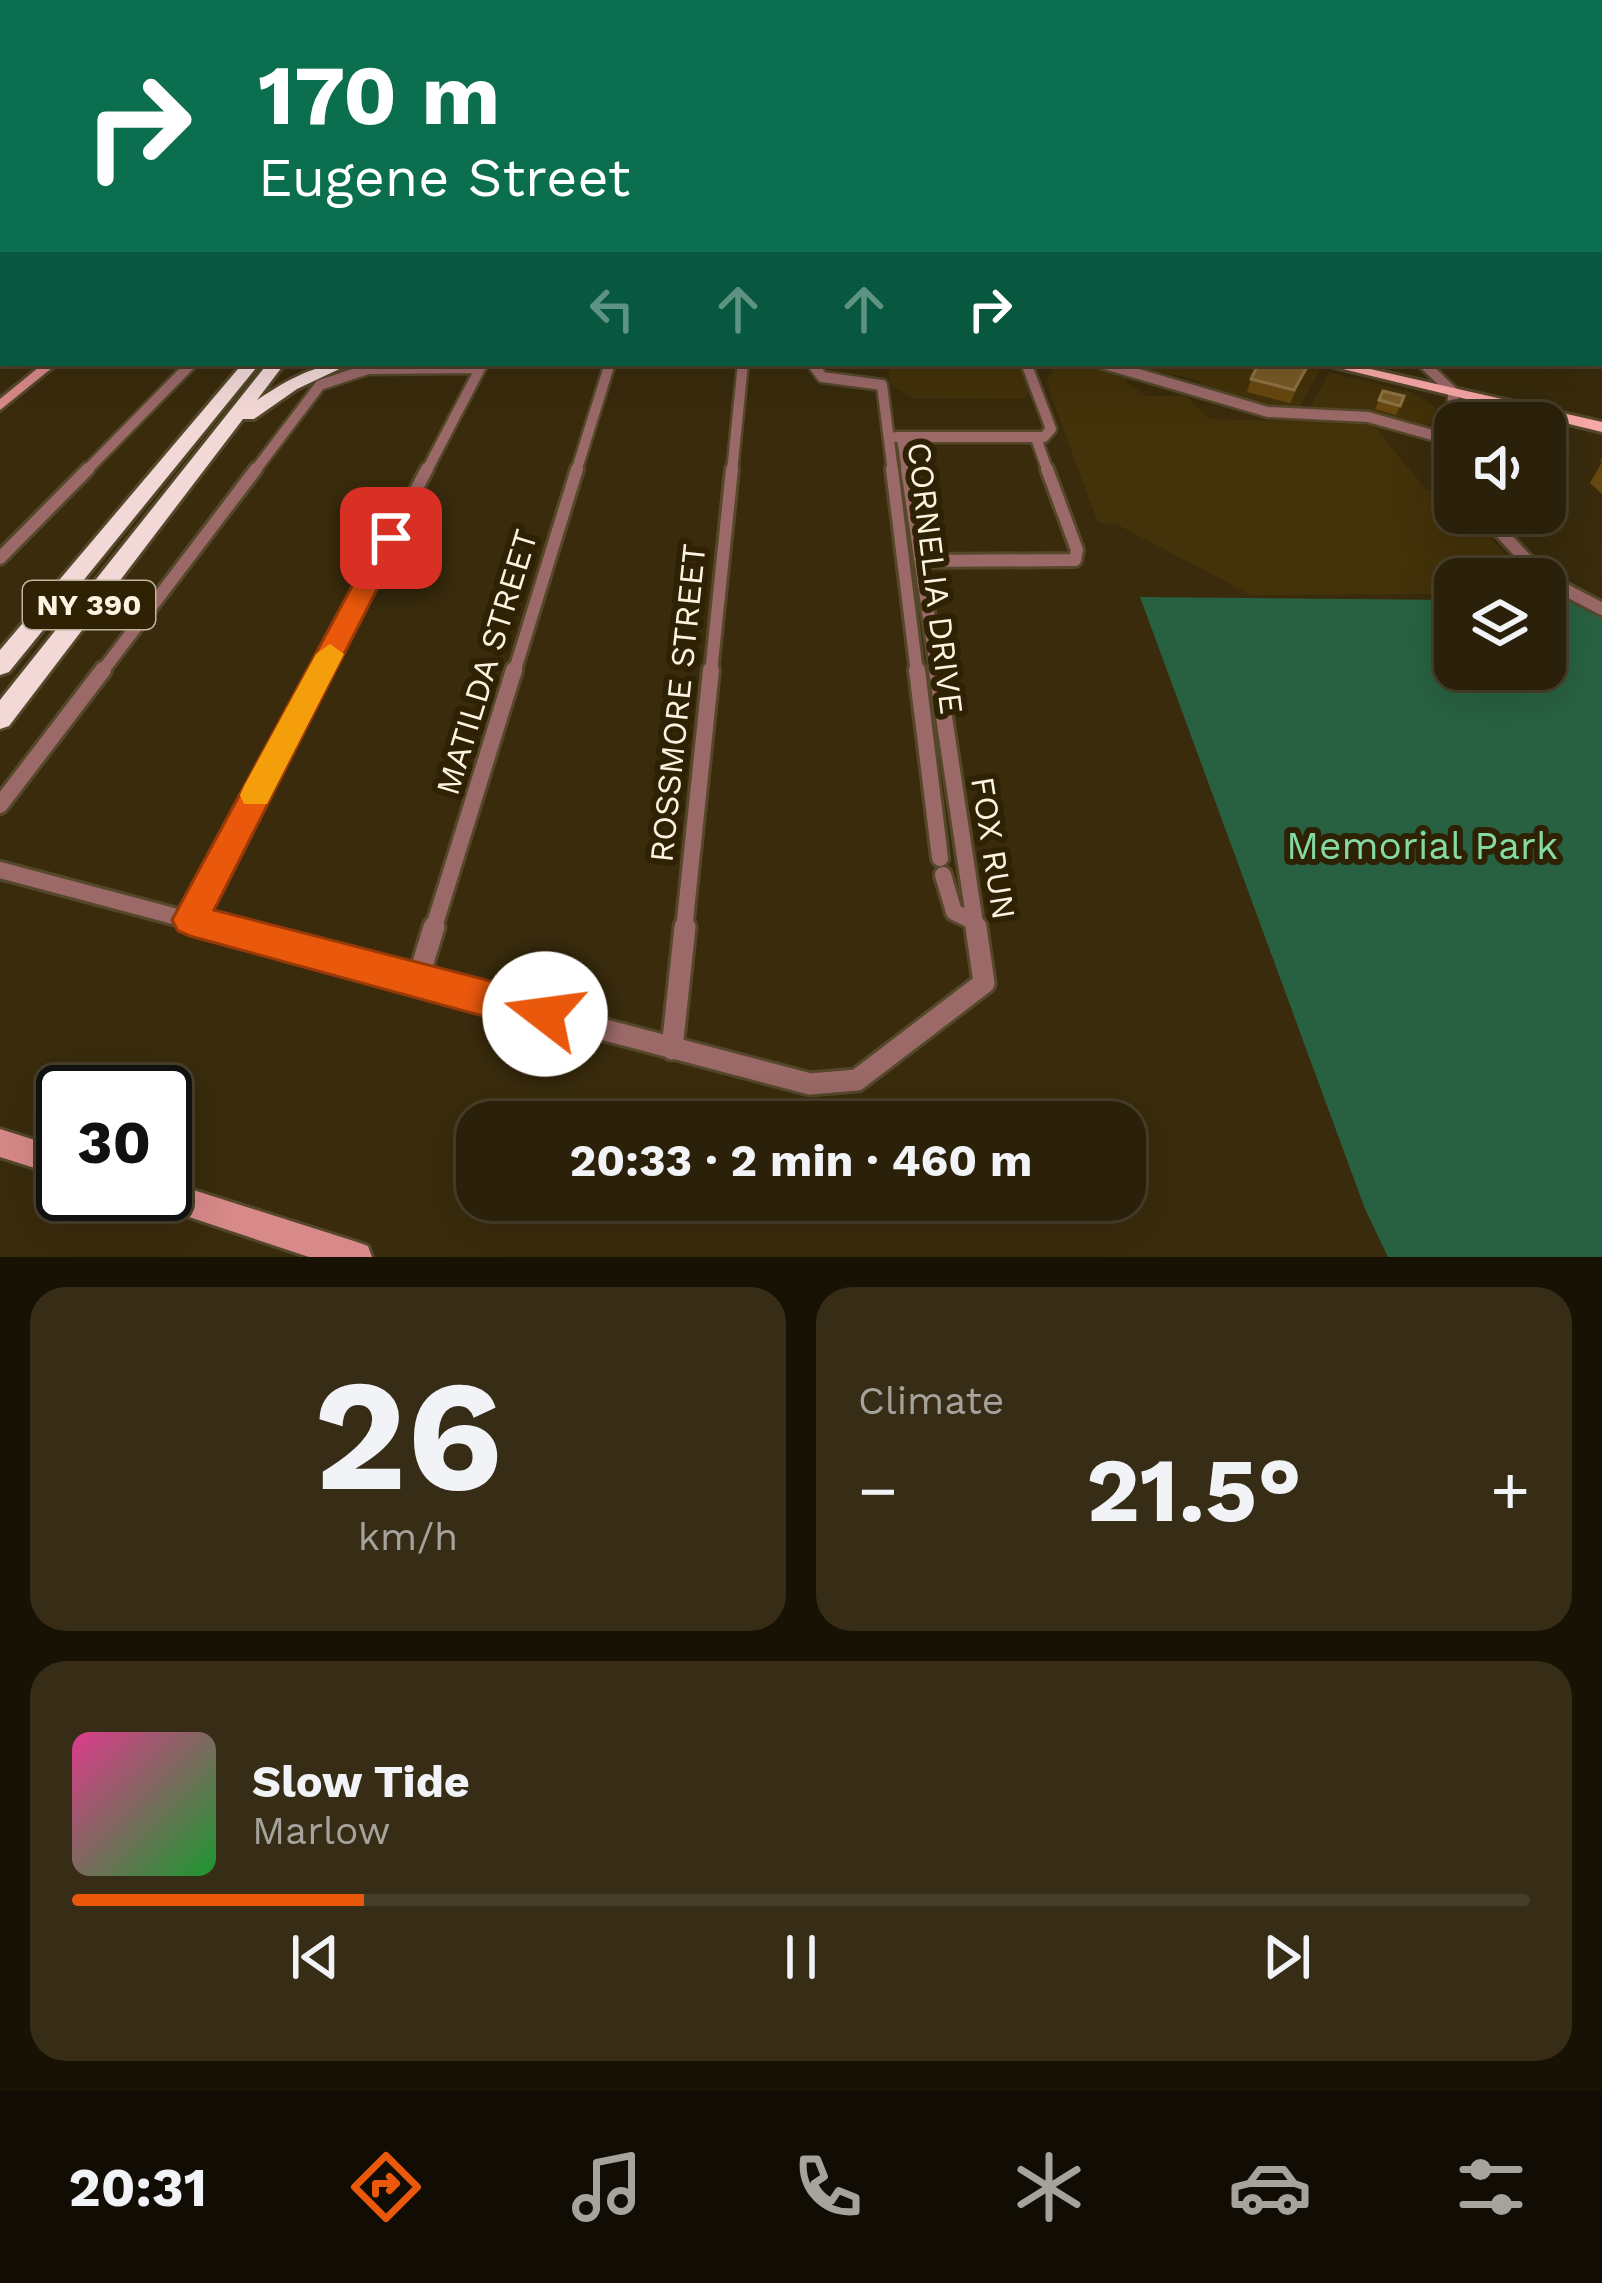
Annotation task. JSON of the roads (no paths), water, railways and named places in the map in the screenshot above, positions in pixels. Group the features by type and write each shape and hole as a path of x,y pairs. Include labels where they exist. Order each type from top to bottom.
{"highway":[{"path":"122,516 132,494 229,366"},
{"name":"NY 390","path":"0,666 249,366"},
{"name":"NY 390","path":"0,718 275,366"},
{"path":"178,493 262,404 338,366"}],"main road":[{"path":"1338,366 1602,427"}],"street":[{"path":"1,404 48,366"},
{"path":"0,558 189,366"},
{"path":"0,805 320,385 368,369 481,366 190,920"},
{"name":"MATILDA STREET","path":"418,979 609,366"},
{"name":"ROSSMORE STREET","path":"672,1049 743,366"},
{"name":"CORNELIA DRIVE","path":"814,366 822,377 882,385 895,437 948,906 956,916 975,922"},
{"path":"895,437 1036,438 1051,429 1027,366"},
{"path":"1111,366 1268,412 1368,417 1434,435"},
{"path":"1426,366 1453,392 1453,402"},
{"name":"FOX RUN","path":"672,1049 810,1084 843,1085 871,1071 984,983 921,560 895,437"},
{"path":"921,560 1075,560 1074,539 1036,438"},
{"path":"1503,534 1525,558"},
{"path":"1566,590 1602,609"},
{"path":"0,870 672,1049"},
{"path":"0,1143 36,1154"},
{"path":"192,1204 357,1257"}],"park label":[{"name":"Memorial Park","path":"1422,845"}]}
